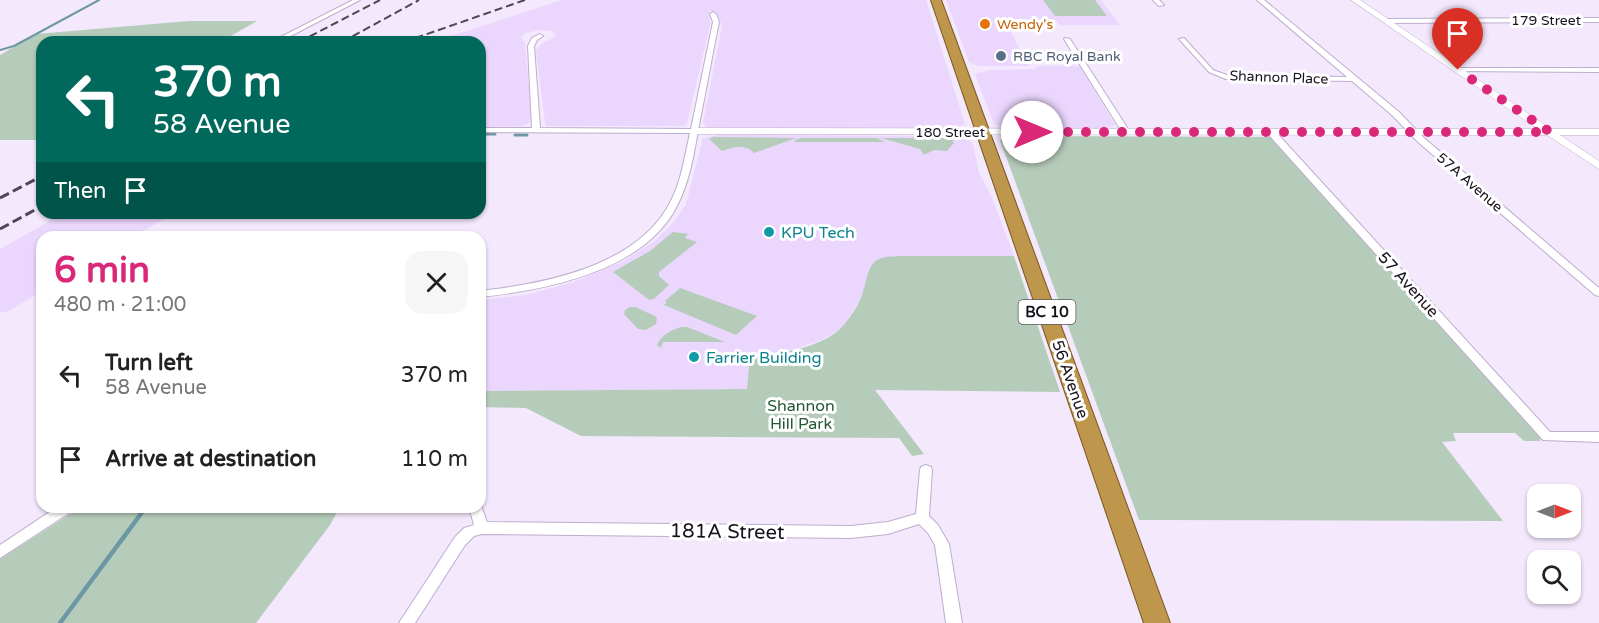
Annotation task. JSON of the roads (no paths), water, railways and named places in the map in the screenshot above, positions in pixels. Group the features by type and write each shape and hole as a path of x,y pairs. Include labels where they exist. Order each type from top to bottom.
{"highway":[{"name":"56 Avenue","path":"936,0 1157,623"}],"street":[{"path":"286,36 357,0"},
{"name":"57A Avenue","path":"1260,0 1396,114 1413,132 1599,293"},
{"path":"1355,0 1599,166"},
{"path":"486,293 517,290 566,278 599,266 638,245 665,222 674,209 684,181 716,22 713,14"},
{"name":"179 Street","path":"1386,21 1599,20"},
{"path":"536,130 531,46 534,39 540,36"},
{"path":"1067,39 1126,132"},
{"name":"Shannon Place","path":"1182,39 1211,71 1226,77 1354,79"},
{"path":"1458,70 1599,70"},
{"name":"180 Street","path":"486,130 1599,132"},
{"name":"57 Avenue","path":"1271,132 1547,437 1599,437"},
{"path":"926,470 922,518 933,528 942,544 954,623"},
{"path":"0,552 58,513"},
{"path":"407,623 460,541 470,532 482,528 478,513"},
{"name":"181A Street","path":"482,528 851,532 888,528 922,518"}],"waterway":[{"path":"0,50 14,46 99,0"},
{"path":"486,134 495,134"},
{"path":"515,135 527,135"},
{"path":"60,623 142,513"}],"railway":[{"path":"311,36 380,0"},
{"path":"353,36 419,0"},
{"path":"421,36 525,0"},
{"path":"0,198 36,179"},
{"path":"0,229 36,209"}],"place":[{"name":"Wendy's","path":"985,24"},
{"name":"RBC Royal Bank","path":"1001,56"},
{"name":"KPU Tech","path":"769,232"},
{"name":"Farrier Building","path":"694,357"}],"park label":[{"name":"Shannon Hill Park","path":"801,414"}]}
